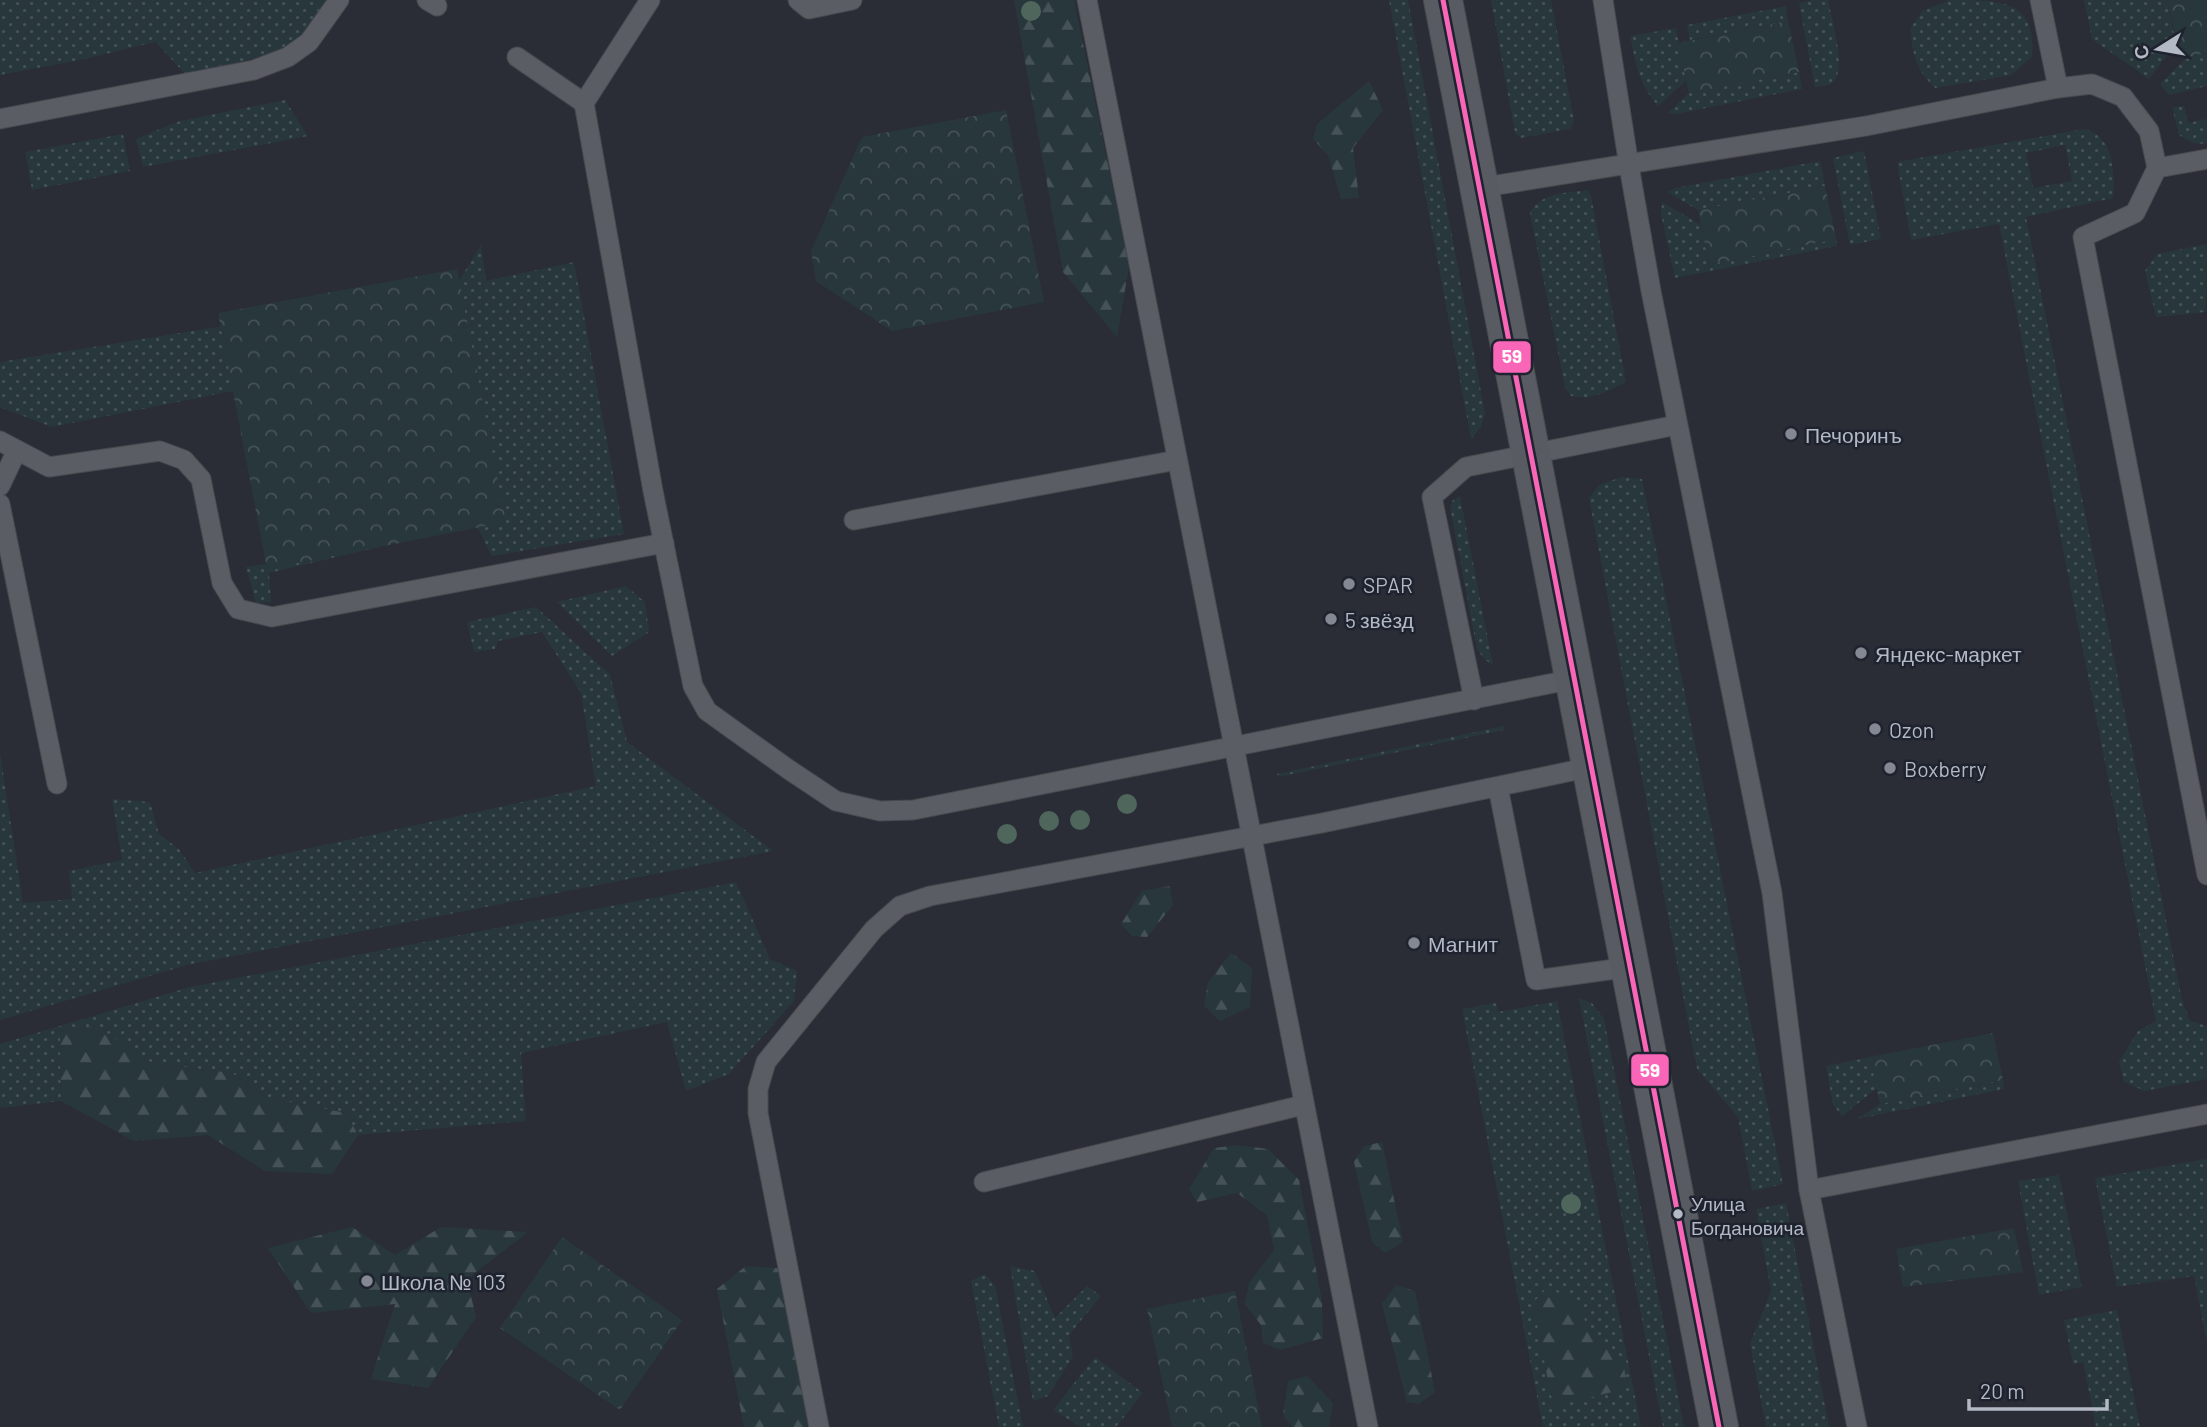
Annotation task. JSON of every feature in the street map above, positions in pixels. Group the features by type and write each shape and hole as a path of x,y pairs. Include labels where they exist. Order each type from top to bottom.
{"street":[{"path":"1443,0 1719,1427"}],"lane":[{"path":"0,119 254,70 288,57 309,42 339,0"},
{"path":"650,0 583,103 693,686 707,711 836,801 880,811 913,810 1574,679"},
{"path":"798,0 809,9 852,0"},
{"path":"1087,0 1368,1427"},
{"path":"1603,0 1629,166 1678,425 1772,893 1809,1190 1857,1427"},
{"path":"2040,0 2058,88"},
{"path":"517,57 583,103"},
{"path":"1478,188 1629,166 1866,126 2058,88 2092,84 2123,97 2149,131 2157,168 2135,213 2083,237 2207,875"},
{"path":"2157,168 2207,159"},
{"path":"1474,700 1432,497 1466,467 1678,425"},
{"path":"0,486 8,446 49,467 160,451 184,460 201,479 222,583 238,609 272,617 664,543"},
{"path":"855,520 1177,460"},
{"path":"0,504 57,784"},
{"path":"819,1427 758,1113 758,1089 766,1062 874,929 901,906 930,896 1251,836 1591,767"},
{"path":"1498,787 1536,980 1630,967"},
{"path":"984,1182 1303,1105"},
{"path":"1809,1190 2207,1114"}],"green space":[{"path":"0,0 332,0 313,27 277,53 186,75 156,42 0,75"},
{"path":"1014,0 1074,0 1129,266 1117,337 1063,272"},
{"path":"1389,0 1408,0 1485,413 1481,427 1471,439"},
{"path":"1491,0 1551,0 1574,121 1570,129 1521,138 1515,133"},
{"path":"1828,0 1839,58 1836,78 1831,84 1815,87 1799,3"},
{"path":"1950,0 1986,1 2012,7 2022,14 2028,24 2032,38 2032,57 2011,75 1935,88 1916,62 1910,29 1922,11"},
{"path":"2084,0 2167,0 2176,44 2149,79 2092,39"},
{"path":"2167,0 2207,0 2207,53 2187,57 2179,52"},
{"path":"1786,6 1788,21 1690,40 1687,25"},
{"path":"1788,21 1799,72 1689,93 1678,43"},
{"path":"1676,28 1686,81 1658,106 1642,81 1630,36"},
{"path":"2207,53 2207,86 2169,95 2160,84 2187,57"},
{"path":"1799,72 1802,89 1676,114 1668,113 1689,93"},
{"path":"1369,81 1383,110 1353,148 1359,198 1341,199 1328,155 1313,139 1317,124"},
{"path":"285,100 308,136 143,167 136,139 180,121"},
{"path":"2184,106 2188,123 2207,119 2207,144 2192,143 2179,135 2172,107"},
{"path":"1006,110 1044,302 892,331 816,281 811,251 862,137"},
{"path":"2084,129 2094,133 2107,147 2113,167 2113,198 2026,217 2182,1000 2190,1021 2207,1026 2207,1079 2144,1091 2124,1081 2119,1062 2138,1031 2156,1021 1999,224 1911,240 1897,162","holes":["2065,145 2072,181 2033,188 2026,153"]},
{"path":"123,134 130,171 32,190 25,152"},
{"path":"1864,151 1881,239 1850,245 1833,158"},
{"path":"1820,161 1825,186 1698,210 1667,192 1675,188"},
{"path":"1825,186 1836,239 1709,265 1698,210"},
{"path":"1588,190 1626,382 1600,394 1579,397 1571,396 1565,387 1530,213 1547,197"},
{"path":"1662,202 1701,225 1709,265 1836,239 1837,246 1675,278 1661,214"},
{"path":"2207,244 2206,312 2156,317 2145,271 2157,254"},
{"path":"481,245 486,281 574,262 624,534 492,556 476,524 269,573 271,602 256,603 246,567 280,562 243,389 52,427 0,407 0,362 454,289"},
{"path":"457,269 506,522 267,569 218,313"},
{"path":"1621,477 1642,479 1783,1184 1752,1191 1738,1117 1697,1069 1589,498 1599,485"},
{"path":"1460,496 1493,665 1484,659 1477,649 1450,507 1453,500"},
{"path":"626,586 645,602 649,632 612,656 557,602"},
{"path":"536,607 610,675 627,742 773,851 187,965 0,1020 0,753 23,903 72,899 69,871 122,860 112,799 150,802 159,834 179,849 195,873 596,786 581,693 542,632 498,641 495,649 474,652 467,622"},
{"path":"1504,726 1504,730 1278,777 1277,774"},
{"path":"736,882 770,959 797,971 794,1001 729,1074 686,1091 667,1022 521,1053 526,1121 358,1135 346,1113 268,1098 232,1073 152,1063 96,1026 60,1031 61,1101 0,1108 0,1044 190,987"},
{"path":"1170,886 1173,905 1147,937 1132,936 1121,924 1142,891"},
{"path":"1231,953 1252,968 1250,1007 1220,1021 1204,1006 1208,982"},
{"path":"1579,998 1592,1003 1604,1019 1684,1427 1663,1427"},
{"path":"1557,1001 1641,1427 1543,1427 1462,1009 1496,1003 1498,1012"},
{"path":"97,1026 152,1063 232,1073 268,1098 346,1113 358,1135 332,1174 265,1171 208,1135 134,1141 61,1101 60,1031"},
{"path":"1993,1033 2003,1080 1880,1104 1870,1057"},
{"path":"1870,1057 1877,1088 1842,1116 1833,1105 1826,1066"},
{"path":"2003,1080 2004,1089 1857,1119 1880,1104"},
{"path":"1382,1142 1403,1242 1385,1253 1372,1242 1354,1162 1364,1146"},
{"path":"1238,1145 1268,1149 1299,1180 1322,1301 1323,1338 1280,1350 1263,1343 1261,1325 1245,1304 1249,1283 1274,1250 1267,1215 1237,1193 1197,1202 1189,1189 1214,1148"},
{"path":"2207,1159 2207,1344 2194,1276 2117,1287 2095,1178"},
{"path":"2059,1175 2082,1287 2039,1295 2018,1181"},
{"path":"1786,1203 1829,1427 1766,1427 1750,1344 1771,1291 1756,1209"},
{"path":"352,1227 395,1255 441,1227 528,1232 467,1279 476,1317 428,1388 371,1379 395,1304 311,1313 268,1248"},
{"path":"2014,1228 2023,1272 1903,1287 1896,1249"},
{"path":"562,1237 682,1320 620,1410 500,1328"},
{"path":"746,1266 778,1268 811,1427 744,1427 717,1289"},
{"path":"1010,1266 1035,1271 1055,1318 1087,1286 1101,1296 1069,1335 1073,1356 1048,1396 1033,1401"},
{"path":"985,1274 995,1286 1023,1427 999,1427 971,1281"},
{"path":"1396,1285 1415,1291 1435,1392 1419,1404 1407,1402 1382,1304"},
{"path":"1547,1288 1575,1300 1593,1337 1622,1358 1628,1388 1556,1406 1551,1396 1533,1303"},
{"path":"1235,1291 1262,1427 1172,1427 1147,1309"},
{"path":"2117,1310 2140,1427 2096,1427 2083,1362 2073,1364 2064,1320"},
{"path":"1095,1357 1143,1393 1116,1427 1081,1427 1053,1410"},
{"path":"1307,1376 1333,1403 1329,1427 1292,1427 1283,1415 1288,1381"}],"transit line":[{"name":"59","path":"1443,0 1719,1427"}],"place":[{"name":"Печоринъ","path":"1791,434"},
{"name":"SPAR","path":"1349,584"},
{"name":"5 звёзд","path":"1331,619"},
{"name":"Яндекс-маркет","path":"1861,653"},
{"name":"Ozon","path":"1875,729"},
{"name":"Boxberry","path":"1890,768"},
{"name":"Магнит","path":"1414,943"},
{"name":"Улица Богдановича","path":"1678,1214"},
{"name":"Школа № 103","path":"367,1281"}]}
